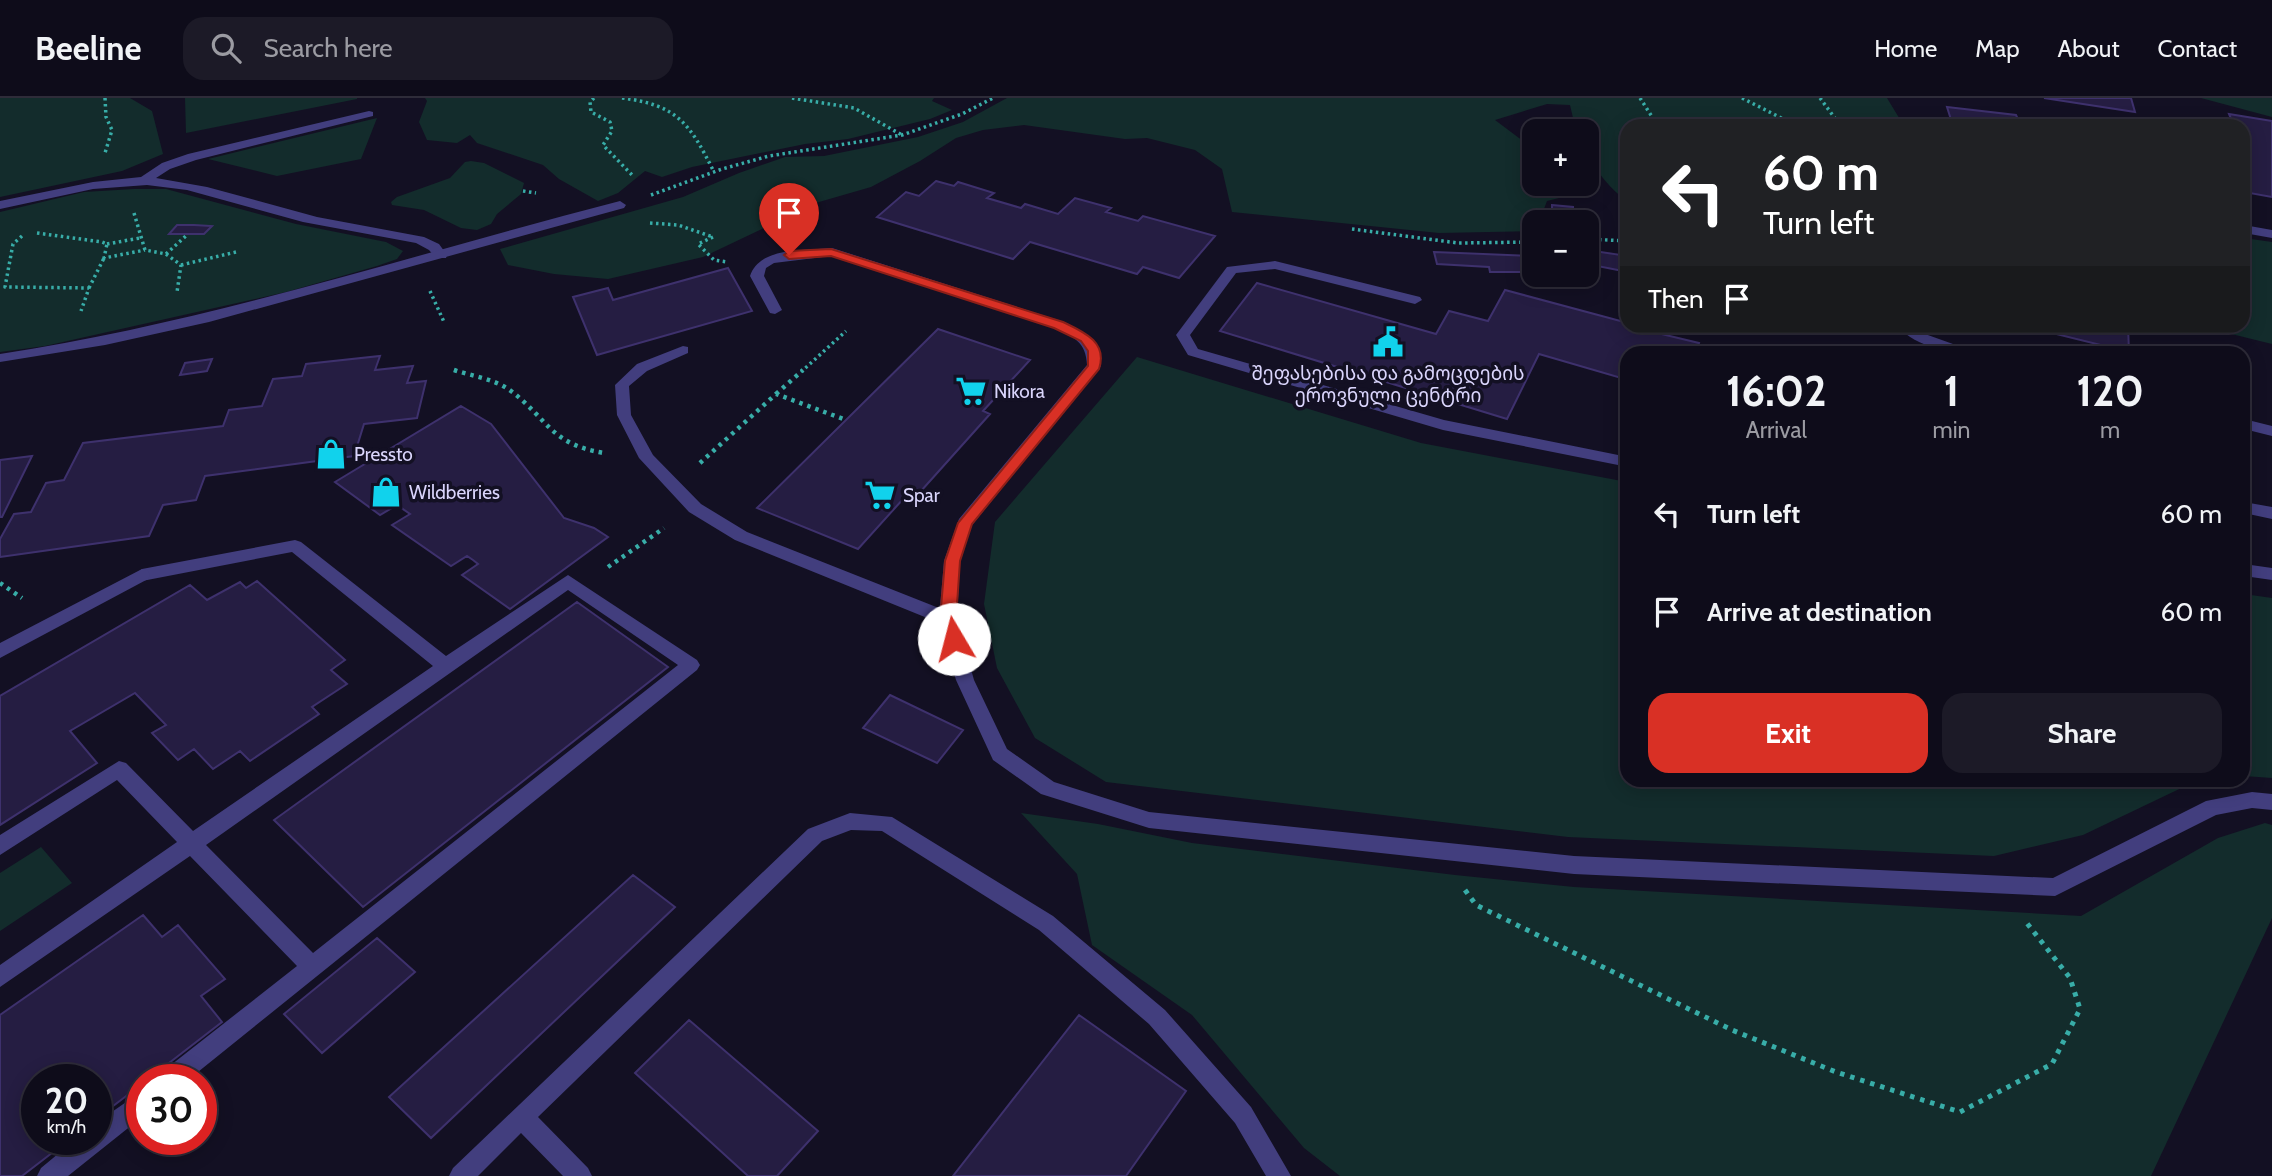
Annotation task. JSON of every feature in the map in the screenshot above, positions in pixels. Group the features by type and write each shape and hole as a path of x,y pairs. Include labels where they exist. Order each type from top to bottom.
{"street":[{"path":"145,180 166,166 192,157 369,114"},
{"path":"0,205 145,180 212,192 302,218 419,240 434,247 441,255"},
{"path":"0,358 60,350 301,296 620,205"},
{"path":"2250,230 2272,234"},
{"path":"775,310 757,276 760,267 770,259 831,252 1059,325 1086,338 1094,351 1094,366 965,523 953,561 948,619 965,680 1000,754 1048,788 1149,820 1574,865 2055,887 2213,807 2252,800 2272,802"},
{"path":"1415,300 1275,265 1232,270 1183,335 1193,352 1443,425 1620,460"},
{"path":"1915,333 1949,346"},
{"path":"683,350 644,365 633,372 622,386 624,415 647,458 674,487 695,508 741,536 948,619"},
{"path":"2250,426 2272,431"},
{"path":"2250,509 2272,513"},
{"path":"0,651 142,575 295,545 446,667"},
{"path":"2250,571 2272,574"},
{"path":"0,977 568,581 691,665 190,1064"},
{"path":"0,846 119,769 312,967"},
{"path":"461,1176 815,835 850,821 885,823 1046,923 1157,1017 1243,1115 1279,1176"},
{"path":"112,1126 126,1115"},
{"path":"521,1117 580,1176"},
{"path":"49,1176 76,1155"}],"path":[{"path":"105,98 106,117 112,130 102,166 111,184"},
{"path":"594,98 590,102 591,112 610,122 612,131 603,145 641,186"},
{"path":"622,98 679,114 691,127 714,172"},
{"path":"792,98 853,108 902,135"},
{"path":"620,205 769,156 902,135 961,114 993,98"},
{"path":"1640,98 1654,119"},
{"path":"1742,98 1783,119"},
{"path":"1819,98 1836,119"},
{"path":"145,180 132,205 145,250"},
{"path":"678,225 713,237 698,244 715,260 728,262"},
{"path":"1352,229 1458,243 1522,242"},
{"path":"32,233 107,244 140,238"},
{"path":"166,254 188,234"},
{"path":"24,235 16,238 13,244 5,287 89,288"},
{"path":"1599,240 1620,241"},
{"path":"60,350 86,302 107,244"},
{"path":"104,258 145,250 166,254 181,265 236,252"},
{"path":"161,329 176,300 181,265"},
{"path":"674,487 846,331"},
{"path":"454,370 509,389 550,433 580,450 647,458"},
{"path":"776,394 846,420"},
{"path":"606,568 664,528"},
{"path":"0,583 28,602"},
{"path":"1462,885 1476,905 1732,1030 1836,1072 1960,1112 2052,1064 2080,1009 2070,978 2018,912"}],"green space":[{"path":"0,98 130,98 152,111 163,154 122,171 0,197"},
{"path":"185,98 357,98 357,99 186,133"},
{"path":"425,98 934,98 932,101 952,110 930,119 848,139 805,144 692,167 662,177 645,171 618,193 598,201 559,179 543,165 477,143 470,135 457,143 427,140 419,122 427,101"},
{"path":"1007,98 1887,98 1900,119 1620,119 1620,195 1599,172 1599,119 1573,119 1570,105 1547,104 1495,120 1522,140 1522,196 1563,197 1547,201 1544,210 1522,210 1522,231 1439,233 1232,212 1222,169 1195,150 1147,138 1125,139 1024,125 983,130 956,138 871,187 819,202 703,257 608,279 554,274 508,265 500,249 683,197 785,157 824,156 918,137 963,122"},
{"path":"2201,98 2272,98 2272,117"},
{"path":"377,118 361,159 277,176 208,159"},
{"path":"465,162 484,163 524,183 521,194 497,214 491,224 477,230 461,228 424,210 392,205 391,202 397,197 450,178"},
{"path":"166,189 296,224 386,242 403,251 397,259 286,292 45,346 0,352 0,212 84,192"},
{"path":"2250,239 2272,242 2272,344 2227,333 2250,333"},
{"path":"1137,357 1421,443 1620,481 1620,787 2183,787 2083,835 1994,856 1568,837 1106,782 1035,738 997,668 984,604 995,522"},
{"path":"2250,595 2272,598 2272,778 2250,776"},
{"path":"1021,813 1098,824 1192,843 1574,887 2081,916 2218,838 2265,823 2272,825 2272,918 2151,1176 1340,1176 1304,1148 1192,1015 1092,945 1077,874"},
{"path":"41,847 72,883 0,931 0,873"}],"building":[{"path":"2044,98 2131,98 2135,112"},
{"path":"1947,107 2016,115 2018,119 1951,119"},
{"path":"2229,114 2272,121 2272,197 2250,193 2250,119 2231,119"},
{"path":"936,181 954,186 958,182 994,193 987,198 1021,208 1025,204 1058,214 1075,198 1111,208 1106,212 1138,221 1143,216 1215,236 1179,278 1143,267 1137,274 1030,242 1013,259 877,217 906,192 919,196"},
{"path":"1552,205 1573,207 1573,210 1552,210"},
{"path":"177,225 212,226 204,234 169,234"},
{"path":"1434,252 1522,255 1522,272 1490,272 1489,267 1437,264"},
{"path":"1599,252 1620,255 1620,270 1599,266"},
{"path":"728,268 752,311 597,355 573,297 608,288 613,300"},
{"path":"1257,283 1436,334 1449,311 1488,321 1505,290 1620,321 1620,333 1657,333 1699,343 1698,346 1620,346 1620,378 1539,354 1507,419 1220,331"},
{"path":"938,329 1030,360 983,411 990,414 921,491 913,488 858,549 757,508"},
{"path":"2052,333 2128,333 2129,346 2105,346"},
{"path":"380,356 375,370 413,366 407,383 426,381 417,418 364,424 354,456 205,476 196,500 163,505 149,536 0,557 0,539 14,514 31,512 46,483 64,480 83,443 223,426 229,410 262,406 273,379 302,376 306,364"},
{"path":"212,359 207,371 180,375 185,363"},
{"path":"461,406 491,424 564,518 594,528 608,537 510,609 462,575 478,564 473,560 467,556 451,566 392,525 410,514 397,505 380,515 335,482"},
{"path":"32,456 2,517 0,517 0,460"},
{"path":"257,581 345,660 331,670 347,684 312,707 319,714 250,761 240,751 213,769 194,749 178,760 152,733 166,725 135,693 70,731 97,763 0,825 0,696 190,585 207,600 240,582 246,588"},
{"path":"577,602 668,667 363,907 274,820"},
{"path":"890,695 963,730 937,763 863,728"},
{"path":"633,875 675,907 431,1138 389,1097"},
{"path":"143,915 162,937 178,925 225,979 201,996 222,1022 168,1064 126,1064 126,1096 112,1107 112,1064 21,1064 21,1155 49,1155 22,1176 0,1176 0,1015"},
{"path":"377,938 415,972 322,1053 284,1014"},
{"path":"1079,1015 1186,1091 1126,1176 953,1176"},
{"path":"689,1020 818,1131 777,1176 748,1176 635,1073"}],"place":[{"name":"შეფასებისა და გამოცდების ეროვნული ცენტრი","path":"1388,342"},
{"name":"Nikora","path":"971,391"},
{"name":"Pressto","path":"331,454"},
{"name":"Wildberries","path":"386,492"},
{"name":"Spar","path":"880,495"}],"route":[{"path":"789,255 831,252 993,302 1059,325 1086,338 1094,351 1094,366 965,523 953,561 948,619 954,639"}]}
